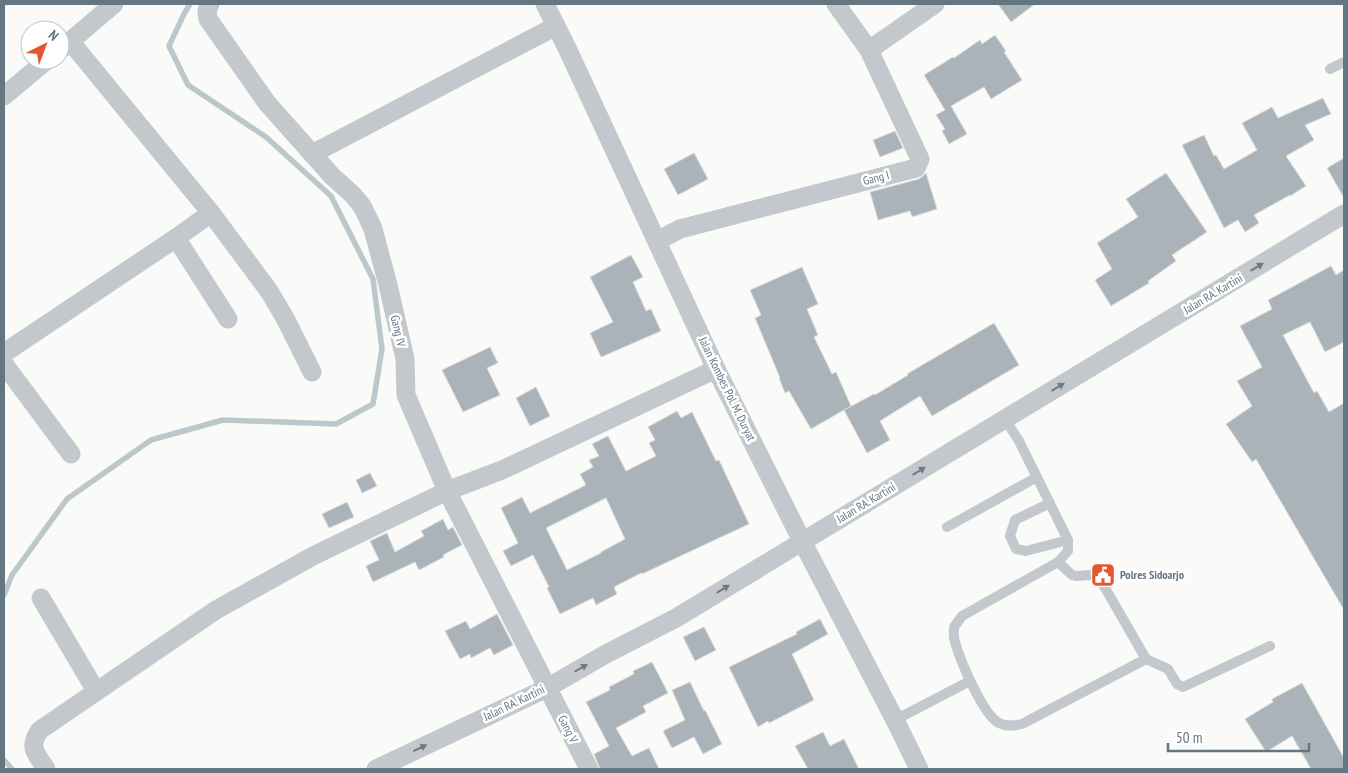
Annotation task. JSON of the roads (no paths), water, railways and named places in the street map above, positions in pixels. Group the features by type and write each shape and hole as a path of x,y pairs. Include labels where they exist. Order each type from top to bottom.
{"street":[{"path":"70,41 114,4"},
{"name":"Gang IV","path":"210,4 206,11 208,19 267,103 332,176 362,206 373,229 388,285 404,359 406,396 447,492 547,688"},
{"name":"Jalan Kombes Pol. M. Duryat","path":"545,4 716,369 802,542 919,769"},
{"name":"Gang I","path":"656,240 680,229 916,168 920,159 869,50 836,4"},
{"path":"869,50 935,4"},
{"path":"312,154 556,26"},
{"path":"70,51 211,213 270,290 312,372"},
{"path":"4,96 36,70"},
{"path":"4,353 211,213"},
{"name":"Jalan RA. Kartini","path":"376,769 547,688 606,654 676,618 1344,214"},
{"path":"176,238 228,319"},
{"path":"4,364 71,454"},
{"path":"46,769 34,750 33,742 40,730 216,610 313,556 447,492 502,470 716,369"},
{"path":"41,598 96,691"},
{"name":"Gang V","path":"547,688 589,769"}],"lane":[{"path":"1330,70 1344,62"},
{"path":"1005,419 1019,441 1068,540 1068,551 1058,562 962,616 954,626 954,640 970,681 989,713 998,722 1010,726 1022,724 1146,659"},
{"path":"947,527 1037,477"},
{"path":"1050,503 1015,520 1010,536 1016,549 1026,551 1068,540"},
{"path":"1058,562 1072,575 1090,575 1098,578 1146,659 1168,669 1177,684 1183,687 1270,646"},
{"path":"895,720 970,681"}],"waterway":[{"path":"4,595 12,575 67,499 151,440 223,420 336,424 373,404 382,349 373,279 331,196 266,137 188,85 169,46 190,4"},
{"path":"4,760 12,769"}],"place":[{"name":"Polres Sidoarjo","path":"1103,575"}]}
